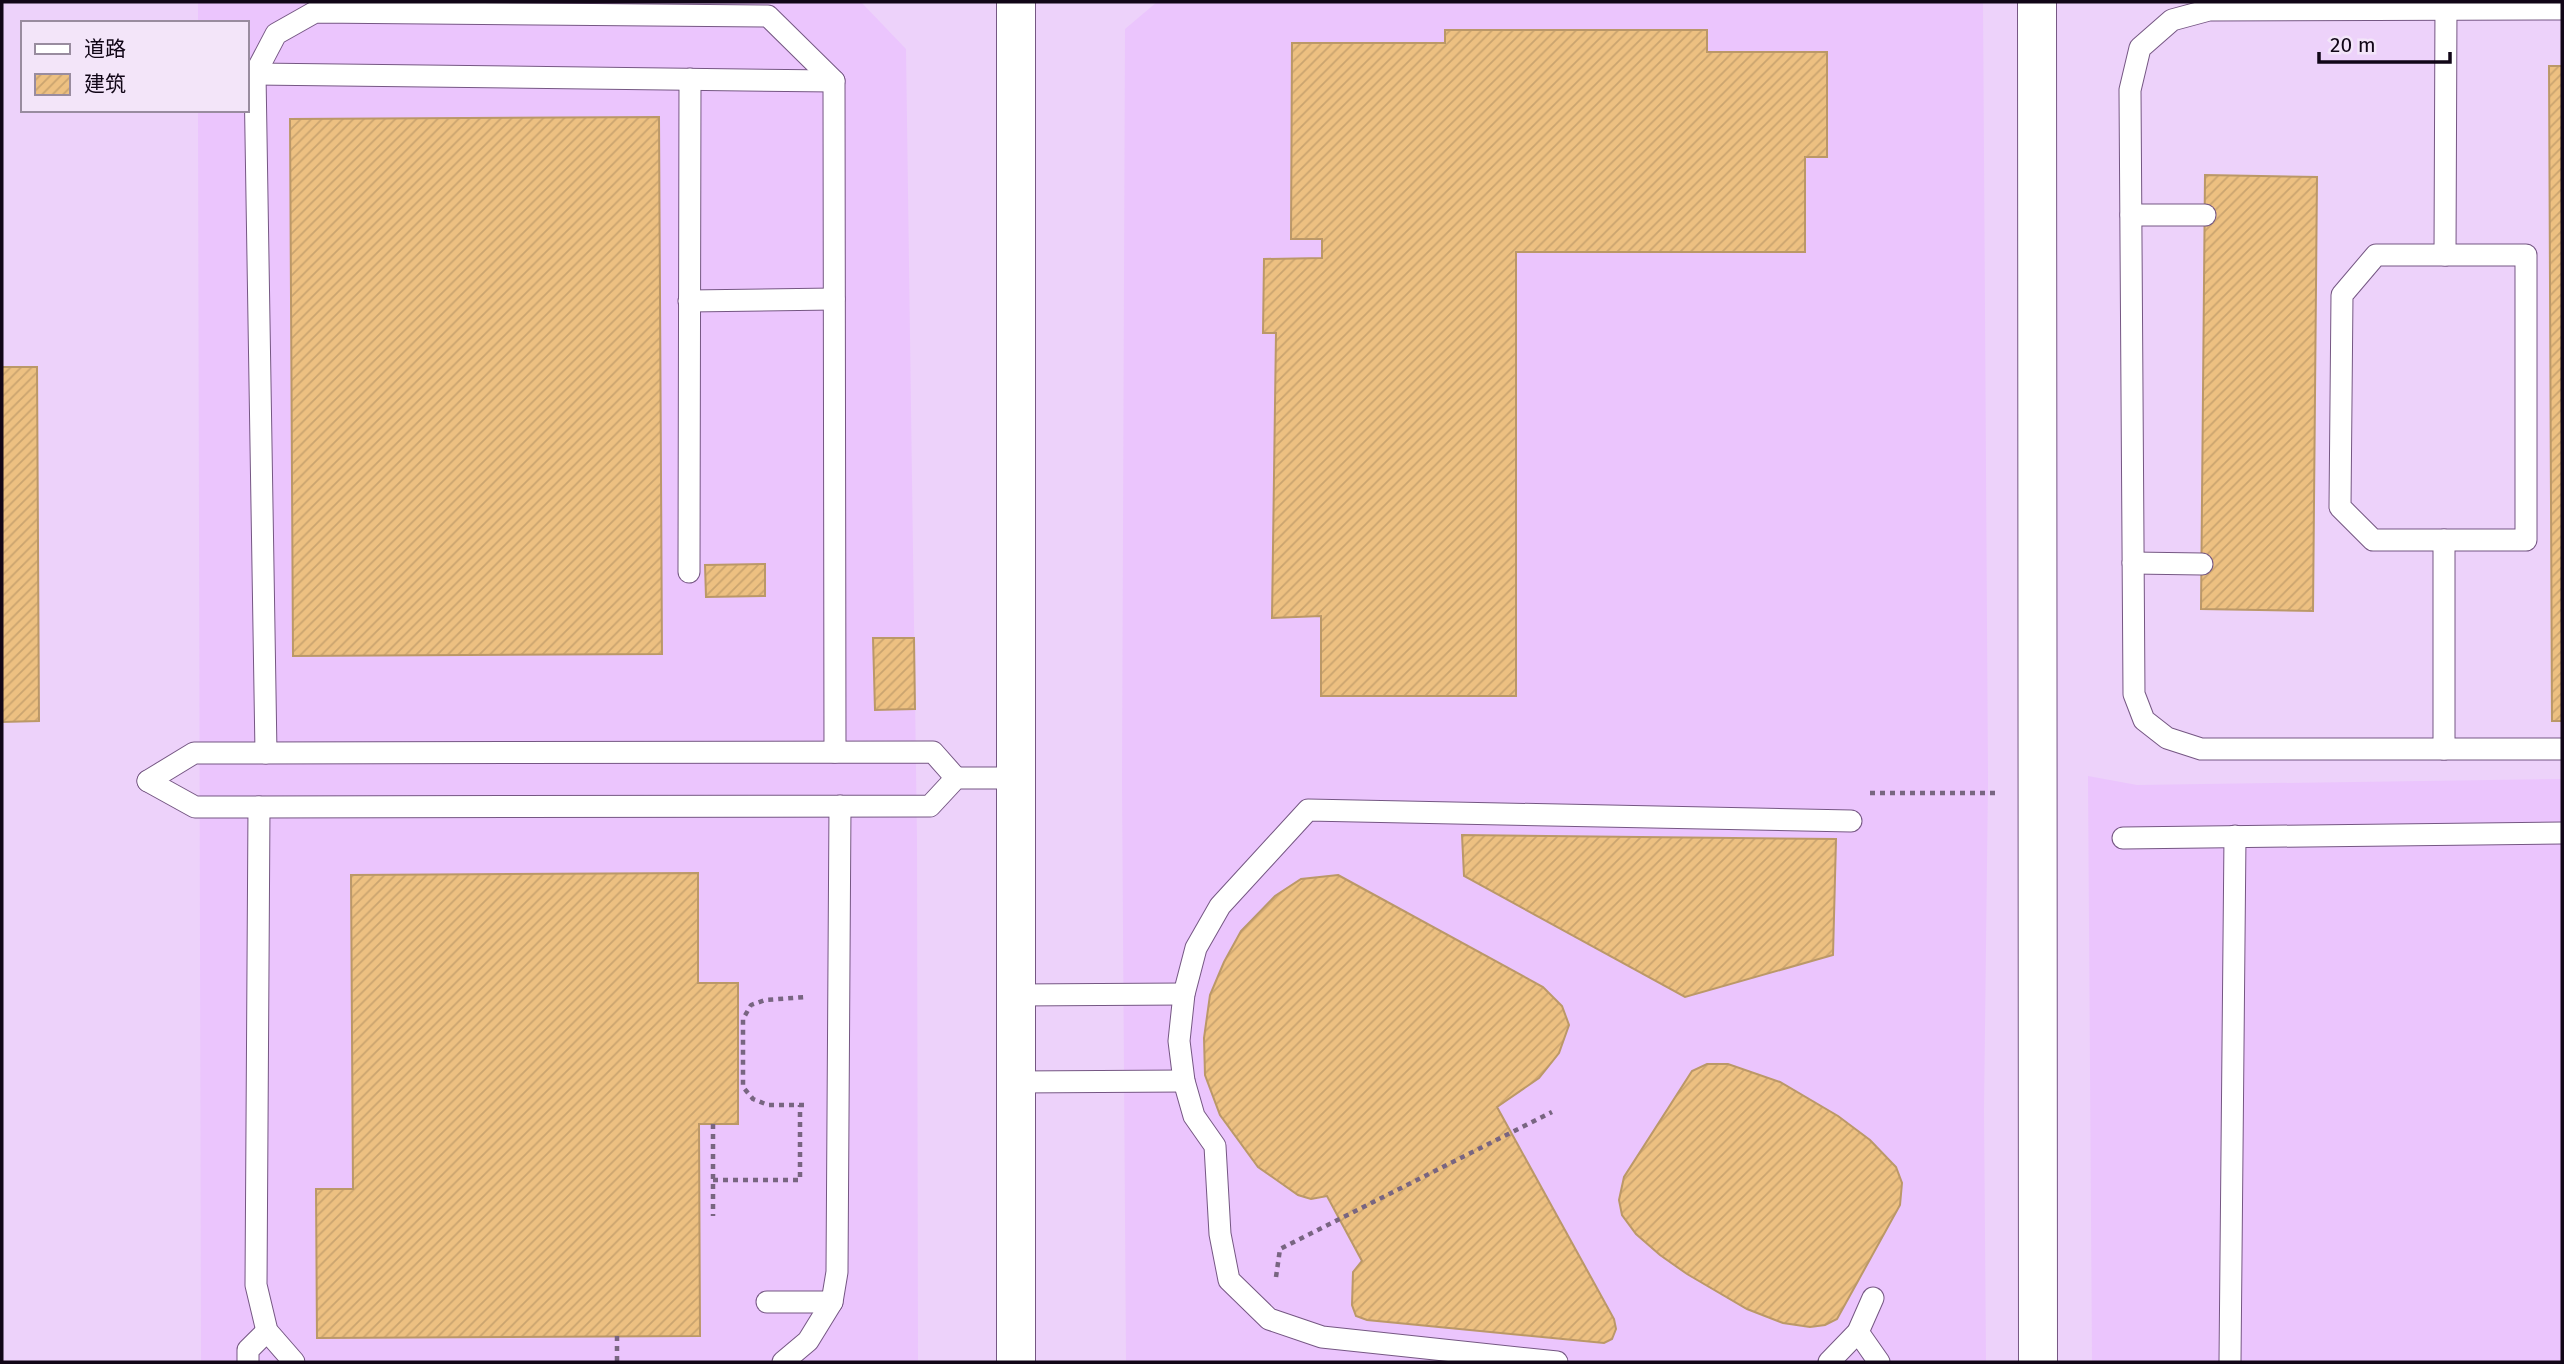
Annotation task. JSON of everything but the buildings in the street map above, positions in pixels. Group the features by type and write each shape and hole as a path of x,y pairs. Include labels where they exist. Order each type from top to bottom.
{"street":[{"path":"1016,2 1016,1362"},
{"path":"2037,2 2038,1362"}],"lane":[{"path":"2562,9 2446,5 2209,9 2172,20 2140,48 2130,90 2134,694 2144,720 2167,738 2201,749 2562,749"},
{"path":"2445,255 2446,5"},
{"path":"266,753 255,74 276,34 315,12 768,16 834,81 835,752"},
{"path":"255,74 834,81"},
{"path":"689,572 690,79"},
{"path":"2131,215 2205,215"},
{"path":"2376,255 2526,255 2526,540 2444,540 2373,540 2340,507 2342,295 2376,255"},
{"path":"689,301 834,299"},
{"path":"2444,540 2444,749"},
{"path":"2133,563 2202,564"},
{"path":"956,778 933,752 194,753 148,781 195,807 930,806 956,778 1015,778"},
{"path":"783,1362 808,1341 832,1302 837,1272 840,806"},
{"path":"259,807 256,1285 267,1331 294,1362"},
{"path":"1557,1362 1322,1337 1269,1319 1228,1280 1220,1234 1215,1146 1194,1116 1184,1081 1179,1041 1184,994 1196,948 1220,906 1308,810 1851,821"},
{"path":"2123,838 2562,833"},
{"path":"2230,1362 2235,836"},
{"path":"1015,995 1184,994"},
{"path":"1015,1082 1184,1081"},
{"path":"1829,1362 1858,1332 1873,1298"},
{"path":"767,1302 832,1302"},
{"path":"248,1362 248,1350 267,1331"},
{"path":"1858,1332 1879,1362"}],"path":[{"path":"1851,821 1851,793 1995,793"},
{"path":"838,995 765,1000 751,1005 743,1019 743,1087 753,1099 768,1105 838,1106"},
{"path":"713,1180 800,1180 800,1105"},
{"path":"1269,1319 1280,1249 1552,1112"},
{"path":"713,1124 713,1216"},
{"path":"617,1336 617,1362"}],"shaded area":[{"path":"198,2 861,2 906,49 917,839 918,1362 201,1362 198,112 248,112 248,21 198,21"},
{"path":"1157,2 1983,2 1988,782 1984,1111 1986,1362 1126,1362 1122,783 1125,29"},
{"path":"2088,776 2137,785 2562,779 2562,1362 2092,1362"}]}
